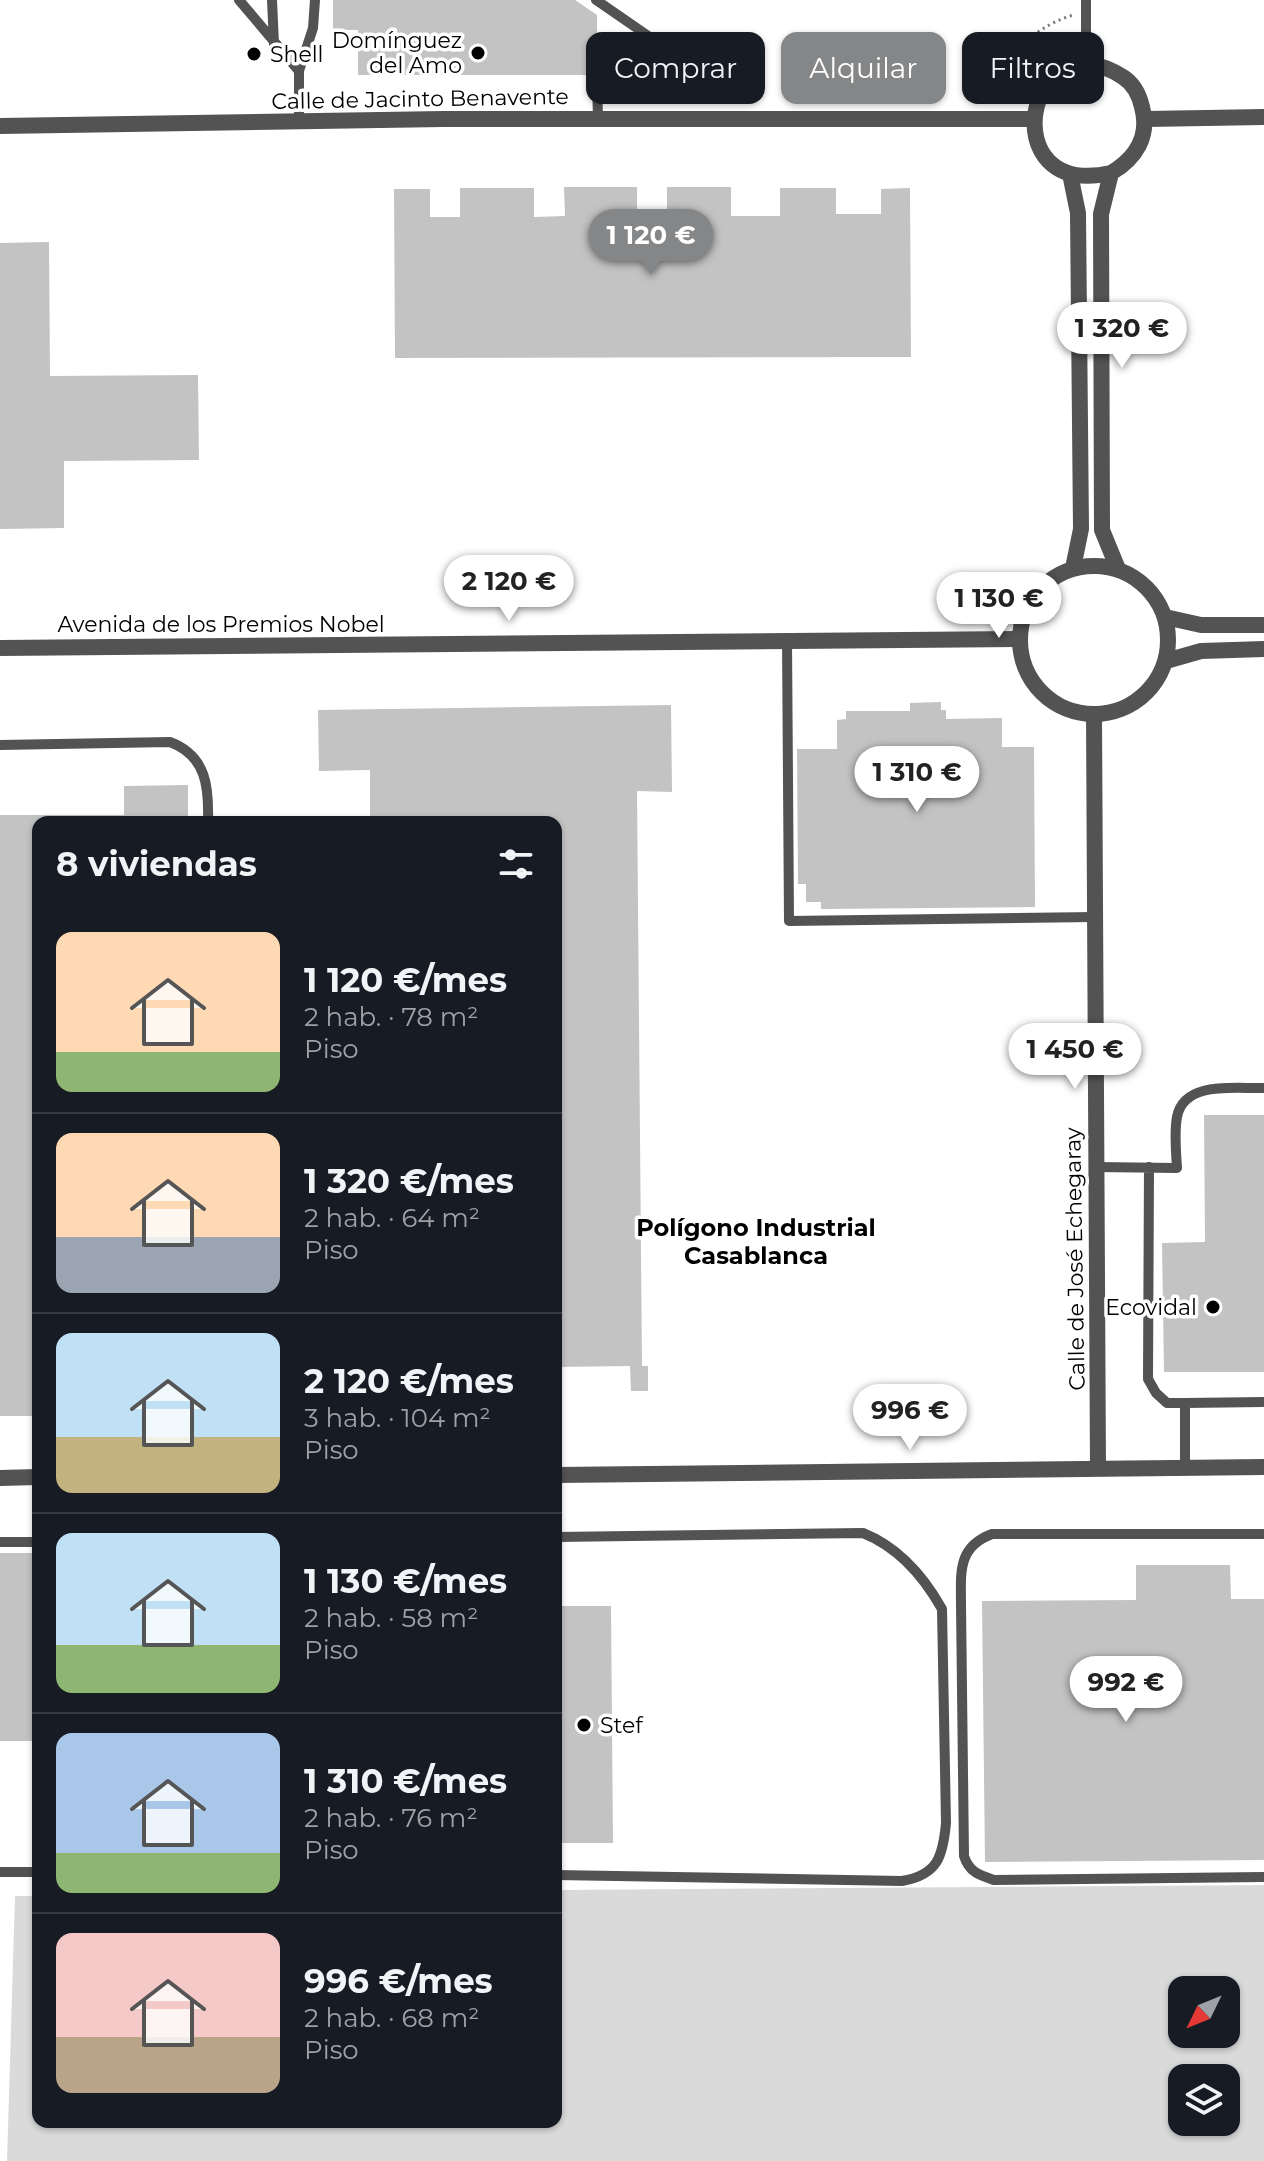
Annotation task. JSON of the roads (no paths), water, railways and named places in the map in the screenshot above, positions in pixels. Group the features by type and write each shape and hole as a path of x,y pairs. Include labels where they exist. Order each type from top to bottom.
{"street":[{"path":"1036,104 1032,119 1035,137 1044,154 1056,166 1070,174 1092,177 1111,173 1135,153 1144,135 1146,119 1139,95 1126,78 1104,66"},
{"path":"1146,119 1264,117"},
{"name":"Calle de Jacinto Benavente","path":"0,126 598,119 1032,119"},
{"path":"1111,173 1101,214 1102,530 1118,569"},
{"path":"1070,174 1078,213 1081,529 1073,568"},
{"path":"1093,565 1118,569 1144,584 1158,602 1169,637 1166,661 1154,685 1140,699 1119,711 1094,715 1073,712 1050,700 1032,682 1023,663 1019,639 1023,617 1032,597 1049,579 1073,568 1093,565"},
{"path":"1165,617 1201,625 1264,625"},
{"name":"Avenida de los Premios Nobel","path":"0,648 1019,639"},
{"path":"1166,661 1201,651 1264,649"},
{"name":"Calle de José Echegaray","path":"1094,715 1098,1468"},
{"path":"562,1475 1264,1467"},
{"path":"0,1478 32,1477"}],"lane":[{"path":"239,0 299,71"},
{"path":"272,0 274,44"},
{"path":"299,122 299,71 313,28 315,0"},
{"path":"596,0 657,42 666,51 668,62 665,70 646,83 597,81 598,119"},
{"path":"1086,0 1086,32"},
{"path":"787,640 789,921 1095,917"},
{"path":"0,745 170,742 183,747 205,773 209,792 208,816"},
{"path":"1096,1167 1177,1168 1177,1114 1186,1100 1197,1091 1264,1088"},
{"path":"1149,1167 1148,1379 1156,1393 1167,1403 1264,1402"},
{"path":"1185,1403 1185,1467"},
{"path":"562,1537 863,1533 883,1541 931,1589 942,1609 946,1823 944,1847 935,1865 920,1878 902,1881 562,1875"},
{"path":"1264,1534 992,1534 978,1539 966,1552 961,1574 964,1856 968,1866 978,1875 994,1880 1264,1877"},
{"path":"0,1542 32,1542"},
{"path":"0,1872 32,1872"}],"place":[{"name":"Domínguez del Amo","path":"478,53"},
{"name":"Shell","path":"254,54"},
{"name":"Ecovidal","path":"1213,1307"},
{"name":"Stef","path":"584,1725"}],"district":[{"name":"Polígono Industrial Casablanca","path":"756,1241"}]}
